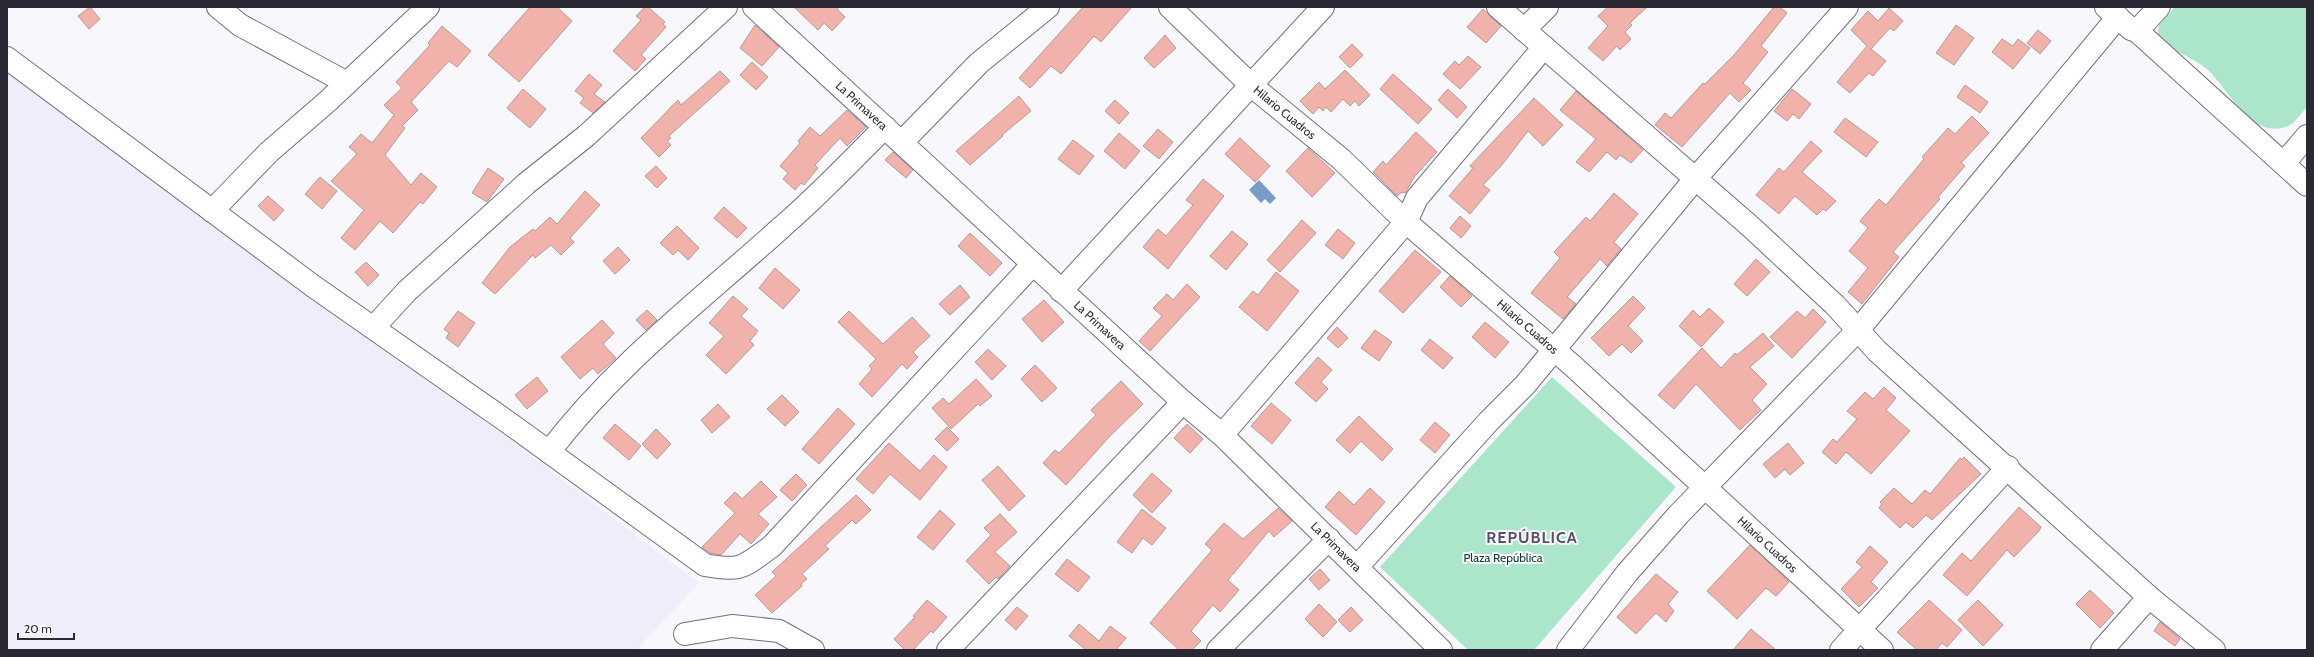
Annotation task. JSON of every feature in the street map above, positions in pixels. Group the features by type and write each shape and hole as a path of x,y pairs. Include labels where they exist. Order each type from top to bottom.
{"street":[{"path":"218,7 240,25 347,83"},
{"path":"212,211 268,152 347,83 428,7"},
{"path":"373,328 407,290 527,183 586,136 726,7"},
{"name":"La Primavera","path":"754,7 902,142 1061,291 1183,402 1222,435 1357,566 1440,650"},
{"path":"902,142 979,62 1048,7"},
{"name":"Hilario Cuadros","path":"1170,7 1252,86 1341,159 1406,222 1554,350 1882,650"},
{"path":"1061,291 1252,86 1323,7"},
{"path":"1498,7 1751,227 1858,330 1877,351 2008,467 2149,597 2214,650"},
{"path":"1524,30 1547,7"},
{"path":"1357,566 1489,422 1525,385 1695,179 1846,7"},
{"path":"2137,31 2159,7"},
{"path":"1568,650 1627,573 1705,487 1858,330 2112,12 2131,29 2137,31 2307,185"},
{"path":"1222,435 1406,222 1416,198 1544,48"},
{"path":"7,58 212,211 373,328 549,452 705,565 726,569 743,567 772,546 1033,264"},
{"path":"549,452 584,408 624,366 696,300 784,226 885,127"},
{"path":"2284,163 2307,136"},
{"path":"948,650 1183,402"},
{"path":"1842,650 2008,467"},
{"path":"1218,650 1329,539"},
{"path":"2102,650 2149,597"},
{"path":"685,633 732,626 779,631 813,650"}],"shaded area":[{"path":"7,73 449,394 699,583 636,650 7,650"}],"green space":[{"path":"2175,7 2307,7 2307,107 2297,119 2290,125 2276,129 2264,127 2253,121 2243,112 2208,70 2169,46 2157,36 2159,25"},
{"name":"Plaza República","path":"1552,377 1676,487 1534,650 1468,650 1380,567"}],"water":[{"path":"1259,180 1276,198 1270,204 1265,199 1261,203 1249,190"}],"building":[{"path":"90,7 100,19 89,29 78,16"},
{"path":"530,7 557,7 572,21 519,82 488,55"},
{"path":"645,7 648,7 665,22 663,24 666,27 641,55 646,59 635,71 613,51 641,20 636,16"},
{"path":"794,7 839,7 837,9 845,17 832,31 824,23 818,30"},
{"path":"1083,7 1132,7 1101,42 1094,36 1061,74 1051,66 1030,88 1019,78"},
{"path":"1608,7 1647,7 1630,23 1632,25 1625,32 1631,39 1620,50 1617,46 1603,61 1588,48 1608,26 1598,16"},
{"path":"1774,7 1780,7 1787,13 1761,46 1768,52 1743,83 1751,90 1739,102 1730,93 1682,147 1655,125 1665,113 1671,118 1703,83 1705,84 1734,55"},
{"path":"1889,8 1903,21 1894,31 1890,28 1871,49 1886,61 1873,76 1869,73 1850,93 1837,82 1867,46 1851,30 1868,11 1878,21"},
{"path":"1483,9 1501,26 1486,43 1467,27"},
{"path":"755,25 779,47 762,66 740,48"},
{"path":"1956,25 1974,38 1954,65 1936,53"},
{"path":"442,26 471,51 457,67 449,61 411,102 418,110 402,126 405,128 385,155 411,185 421,173 437,187 423,204 420,202 393,233 380,221 355,250 341,238 364,210 331,181 357,154 349,147 361,134 372,143 394,115 384,105 402,88 396,82 430,45 428,43"},
{"path":"2038,30 2051,41 2040,54 2027,43"},
{"path":"1165,35 1176,48 1154,68 1144,58"},
{"path":"2002,39 2013,46 2018,39 2030,48 2013,69 1992,52"},
{"path":"1352,44 1363,55 1350,68 1339,57"},
{"path":"1468,56 1481,67 1460,89 1443,74 1455,61 1459,65"},
{"path":"752,62 768,77 756,90 740,75"},
{"path":"1345,70 1370,95 1359,106 1355,101 1350,106 1343,99 1331,112 1326,107 1323,111 1319,107 1313,114 1300,101 1319,82 1325,89"},
{"path":"720,71 730,81 669,136 671,138 667,141 671,145 659,157 641,138 678,100 681,105"},
{"path":"589,74 602,85 594,94 605,102 593,113 580,103 584,98 575,91"},
{"path":"1393,74 1432,109 1418,124 1380,89"},
{"path":"1965,85 1988,102 1980,113 1957,97"},
{"path":"523,89 546,109 530,128 507,108"},
{"path":"1448,89 1467,107 1457,118 1438,100"},
{"path":"1792,89 1811,104 1799,119 1793,114 1787,121 1774,111"},
{"path":"1576,91 1643,150 1631,163 1620,155 1616,160 1607,152 1589,172 1576,162 1596,139 1560,110"},
{"path":"1019,96 1031,111 1002,135 1003,136 970,165 956,151"},
{"path":"1534,98 1563,125 1543,146 1528,131 1501,166 1483,185 1490,190 1470,214 1449,196 1473,168 1470,166"},
{"path":"1115,100 1129,113 1119,124 1105,111"},
{"path":"847,110 866,127 847,146 840,138 815,165 818,168 804,185 801,183 795,190 783,179 788,173 780,166 800,143 798,141 810,127 820,136"},
{"path":"1972,116 1989,133 1961,163 1965,166 1938,197 1940,199 1893,252 1899,257 1862,304 1848,292 1868,268 1849,251 1868,228 1860,221 1879,199 1886,205 1924,159 1922,157 1948,128 1955,134"},
{"path":"1845,118 1878,142 1866,157 1834,132"},
{"path":"1158,129 1173,142 1159,159 1143,146"},
{"path":"1416,132 1437,152 1415,176 1405,193 1402,192 1397,196 1373,172 1383,161 1386,165"},
{"path":"1119,133 1140,151 1125,169 1104,151"},
{"path":"1240,138 1270,166 1255,182 1225,154"},
{"path":"1073,140 1094,156 1079,175 1058,159"},
{"path":"1811,141 1822,151 1802,172 1836,201 1826,211 1823,209 1817,215 1795,196 1779,214 1756,195 1779,168 1784,172"},
{"path":"1308,148 1335,173 1312,197 1286,171"},
{"path":"893,152 913,170 906,178 885,160"},
{"path":"656,166 667,178 657,188 645,176"},
{"path":"488,168 504,179 487,202 472,193"},
{"path":"320,177 337,191 322,209 305,194"},
{"path":"1203,179 1224,196 1168,269 1143,247 1158,229 1166,236 1193,205 1186,200"},
{"path":"585,191 600,205 570,238 574,242 561,255 551,245 535,258 533,255 495,294 482,283 510,247 533,229 535,231 550,217 557,224"},
{"path":"1614,193 1638,214 1614,242 1621,249 1607,266 1600,259 1567,297 1576,304 1563,319 1531,293 1560,258 1554,252 1586,217 1590,221"},
{"path":"268,196 284,210 274,221 258,206"},
{"path":"724,207 747,228 737,238 714,218"},
{"path":"1460,216 1471,226 1461,238 1450,228"},
{"path":"1302,220 1316,233 1280,272 1267,260"},
{"path":"677,226 699,248 688,260 678,250 673,255 660,243"},
{"path":"1338,229 1355,243 1343,259 1325,245"},
{"path":"1232,231 1248,244 1226,270 1210,256"},
{"path":"970,233 1002,263 990,276 958,246"},
{"path":"618,247 630,260 615,274 603,261"},
{"path":"1415,250 1441,272 1403,313 1379,291"},
{"path":"1756,259 1770,272 1747,296 1734,284"},
{"path":"366,262 379,275 368,286 355,272"},
{"path":"775,268 800,290 783,309 759,288"},
{"path":"1276,272 1299,291 1267,331 1239,307 1253,291 1258,295"},
{"path":"1450,276 1472,296 1461,307 1440,287"},
{"path":"1187,284 1200,297 1150,351 1139,341 1162,316 1153,308 1167,294 1173,300"},
{"path":"960,285 970,297 950,315 939,304"},
{"path":"733,296 748,309 741,316 758,331 750,341 754,345 726,374 706,355 724,336 709,323"},
{"path":"1633,296 1645,308 1628,326 1643,341 1631,353 1622,344 1609,356 1591,338"},
{"path":"1044,300 1064,322 1042,342 1022,319"},
{"path":"1709,308 1724,322 1701,347 1679,326 1693,310 1700,317"},
{"path":"1813,309 1826,322 1792,358 1770,337 1797,311 1805,318"},
{"path":"647,310 657,320 646,330 636,320"},
{"path":"458,311 475,323 458,347 446,338 449,333 444,329"},
{"path":"849,311 883,344 912,317 930,336 913,352 918,357 907,369 902,364 872,397 859,384 872,369 869,366 876,359 838,322"},
{"path":"602,320 614,333 603,344 616,358 598,374 593,368 580,379 561,357"},
{"path":"1485,322 1509,342 1495,358 1472,337"},
{"path":"1337,327 1348,338 1338,348 1327,338"},
{"path":"1375,330 1392,342 1379,361 1361,348"},
{"path":"1763,333 1774,346 1750,367 1767,384 1752,400 1761,410 1740,430 1696,384 1674,409 1658,395 1702,348 1721,368 1735,353 1737,355"},
{"path":"1430,339 1453,358 1443,369 1421,350"},
{"path":"988,349 1006,366 992,380 975,362"},
{"path":"1318,357 1332,370 1321,382 1328,389 1316,402 1295,383"},
{"path":"1035,365 1057,388 1042,402 1021,379"},
{"path":"537,377 548,391 527,409 515,395"},
{"path":"976,379 992,396 980,406 978,404 951,429 932,408 943,398 949,404"},
{"path":"1121,381 1143,404 1110,436 1066,485 1043,463 1055,450 1059,453 1096,415 1091,410"},
{"path":"1884,387 1896,398 1886,410 1910,431 1871,474 1846,452 1836,464 1822,452 1833,439 1837,442 1857,419 1847,411 1865,392 1873,399"},
{"path":"782,395 799,412 785,426 767,409"},
{"path":"1271,403 1291,420 1272,444 1251,426"},
{"path":"718,404 730,417 712,433 701,420"},
{"path":"838,408 855,424 819,464 802,449"},
{"path":"1359,416 1393,449 1382,461 1361,441 1350,453 1336,440"},
{"path":"1435,422 1450,435 1435,453 1420,440"},
{"path":"615,424 641,446 629,460 603,438"},
{"path":"1187,424 1203,439 1190,453 1174,438"},
{"path":"947,427 959,439 947,451 935,439"},
{"path":"656,429 671,444 657,459 642,444"},
{"path":"889,443 920,471 934,455 947,467 920,500 890,474 873,494 856,479"},
{"path":"1788,443 1804,463 1790,475 1785,469 1775,478 1763,464"},
{"path":"1964,457 1981,474 1932,520 1926,515 1913,528 1906,522 1900,528 1879,508 1882,504 1880,502 1894,488 1912,504 1925,490 1930,494 1960,458 1962,460"},
{"path":"998,466 1025,496 1009,511 982,480"},
{"path":"1152,473 1172,491 1152,513 1133,495"},
{"path":"796,474 807,485 792,501 780,490"},
{"path":"761,481 777,497 758,514 769,524 751,544 740,534 721,555 710,553 702,547 735,513 724,503 735,492 742,499"},
{"path":"1370,488 1385,502 1356,535 1325,507 1339,491 1354,505"},
{"path":"856,495 871,510 856,524 852,520 825,546 829,549 802,574 807,579 801,584 802,586 772,613 755,595 776,576 772,572"},
{"path":"2019,507 2041,527 2039,531 2014,557 2007,550 1967,596 1943,575 1962,553 1971,561"},
{"path":"1278,508 1292,521 1274,537 1269,531 1228,580 1239,590 1220,612 1213,605 1191,631 1201,641 1192,650 1179,650 1150,623 1212,550 1205,544 1224,523 1243,539"},
{"path":"1142,509 1166,528 1152,545 1143,538 1132,553 1117,542"},
{"path":"940,510 955,524 933,550 917,537"},
{"path":"1000,514 1017,532 995,552 1010,566 998,579 996,577 989,584 966,561 991,535 984,528"},
{"path":"1750,545 1789,582 1776,596 1766,588 1737,619 1707,591"},
{"path":"1870,546 1888,562 1871,582 1878,588 1859,607 1841,589 1862,567 1856,562"},
{"path":"1067,559 1090,577 1078,592 1055,574"},
{"path":"1320,569 1330,580 1319,590 1309,579"},
{"path":"1656,574 1678,592 1668,604 1674,611 1666,622 1656,613 1636,634 1617,617"},
{"path":"2090,590 2114,613 2100,628 2076,604"},
{"path":"927,600 947,617 933,633 931,631 913,650 905,650 894,639 915,617 913,616"},
{"path":"1929,600 1962,630 1947,647 1942,643 1936,650 1917,650 1897,632"},
{"path":"1978,600 2003,625 1983,646 1958,620"},
{"path":"1319,604 1337,622 1323,637 1305,619"},
{"path":"1017,607 1028,616 1016,630 1005,620"},
{"path":"1351,607 1363,620 1350,632 1338,620"},
{"path":"2160,622 2180,639 2175,646 2154,631"},
{"path":"1079,624 1099,641 1110,626 1126,638 1116,650 1086,650 1069,636"},
{"path":"1751,629 1776,650 1733,650"}],"district":[{"name":"REPÚBLICA","path":"1532,537"}]}
